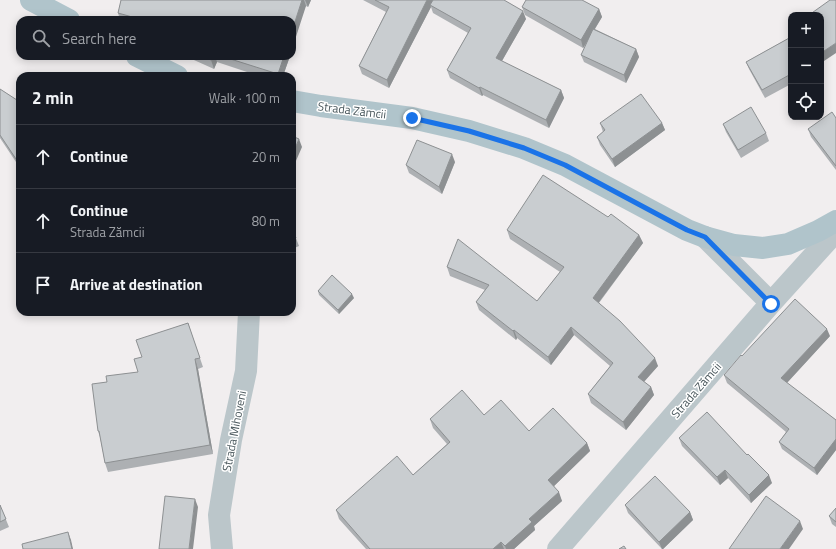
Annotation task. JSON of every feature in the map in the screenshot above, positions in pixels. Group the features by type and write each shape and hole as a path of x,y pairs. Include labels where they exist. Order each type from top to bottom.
{"main road":[{"path":"31,0 61,16"},
{"path":"145,60 169,72"},
{"name":"Strada Zămcii","path":"296,102 412,118 469,131 524,148 565,165 687,230 734,245 763,248 788,244 818,231 836,221"}],"street":[{"name":"Strada Zămcii","path":"558,549 836,231"},
{"path":"705,237 771,304"},
{"name":"Strada Mihoveni","path":"222,549 219,514 231,440 246,371 249,316"}],"building":[{"path":"121,0 302,0 296,19 296,16 129,16 118,13"},
{"path":"375,0 427,0 387,80 359,66 389,7"},
{"path":"433,0 504,0 523,11 496,58 561,90 546,120 480,87 479,88 447,70 471,28 430,5"},
{"path":"526,0 582,0 599,9 581,40 522,7"},
{"path":"830,0 836,0 836,43 824,51 824,12 813,12"},
{"path":"593,29 636,49 624,75 581,55"},
{"path":"788,39 788,76 762,90 746,62"},
{"path":"234,60 283,60 279,72 272,72"},
{"path":"0,89 16,99 16,159 0,135"},
{"path":"641,94 662,123 612,159 597,137 605,130 600,123"},
{"path":"751,107 766,133 738,150 723,124"},
{"path":"832,112 836,118 836,166 808,129 821,120 824,120 824,118"},
{"path":"296,138 299,139 296,146"},
{"path":"417,140 452,154 439,187 406,165"},
{"path":"543,175 608,217 611,214 639,235 593,298 620,321 655,358 638,377 651,387 623,422 588,394 613,363 571,327 548,357 476,302 489,285 447,267 458,239 537,301 564,267 507,230"},
{"path":"332,275 352,294 338,310 318,291"},
{"path":"795,299 827,329 781,378 836,420 836,439 814,468 779,442 789,429 724,375 741,355 742,356"},
{"path":"188,323 200,358 195,359 210,445 105,463 98,431 92,384 107,382 106,376 138,372 134,359 142,357 136,340"},
{"path":"462,390 484,415 501,400 529,431 553,408 587,443 548,480 559,492 529,519 532,522 505,546 501,542 493,549 370,549 336,510 397,456 413,475 450,442 430,419"},
{"path":"707,412 747,455 748,454 769,475 749,495 725,470 717,477 679,438"},
{"path":"655,476 690,512 659,542 625,505"},
{"path":"165,496 195,499 189,549 159,549"},
{"path":"766,496 800,521 780,549 729,549"},
{"path":"0,505 6,519 0,522"},
{"path":"836,508 836,522 829,516"},
{"path":"68,532 72,549 23,549 22,544"},
{"path":"624,546 626,549 619,549"}],"route":[{"path":"412,118 469,131 524,148 565,165 687,230 705,237 771,304"}]}
